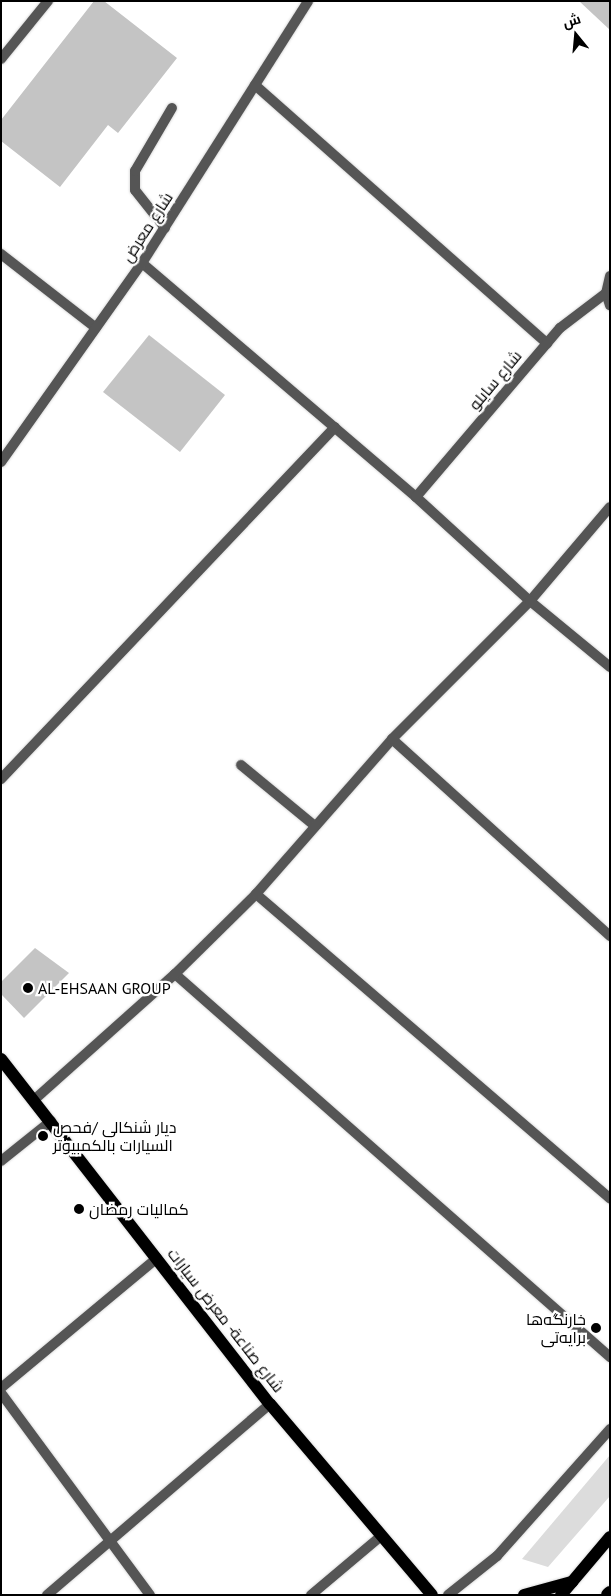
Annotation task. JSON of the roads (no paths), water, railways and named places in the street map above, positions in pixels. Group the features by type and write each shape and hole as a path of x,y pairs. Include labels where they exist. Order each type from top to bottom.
{"main road":[{"name":"شارع صناعة- معرض سيارات","path":"1,1059 270,1404 432,1595"},
{"path":"561,1595 610,1537"},
{"path":"524,1595 572,1582"}],"street":[{"path":"1,58 48,1"},
{"name":"شارع معرض","path":"1,462 142,263 308,1"},
{"path":"255,85 547,342"},
{"path":"165,228 135,190 135,171 172,108"},
{"path":"1,254 96,328"},
{"path":"142,263 335,427 530,600 610,667"},
{"path":"610,276 606,293 610,306"},
{"name":"شارع سايلو","path":"416,497 547,342 574,315 606,293"},
{"path":"1,779 335,427"},
{"path":"34,1100 175,974 256,894 392,739 530,600 610,506"},
{"path":"392,739 610,936"},
{"path":"242,765 316,826"},
{"path":"256,894 610,1199"},
{"path":"175,974 610,1357"},
{"path":"1,1161 51,1121"},
{"path":"1,1388 157,1258"},
{"path":"1,1393 150,1595"},
{"path":"47,1595 270,1404"},
{"path":"448,1595 497,1556 610,1429"},
{"path":"311,1595 381,1536"}],"place":[{"name":"AL-EHSAAN GROUP","path":"28,988"},
{"name":"ديار شنكالي /فحص السيارات بالكمبيوتر","path":"43,1136"},
{"name":"كماليات رمضان","path":"79,1209"},
{"name":"خارنگه‌ها برايه‌تى","path":"596,1328"}]}
